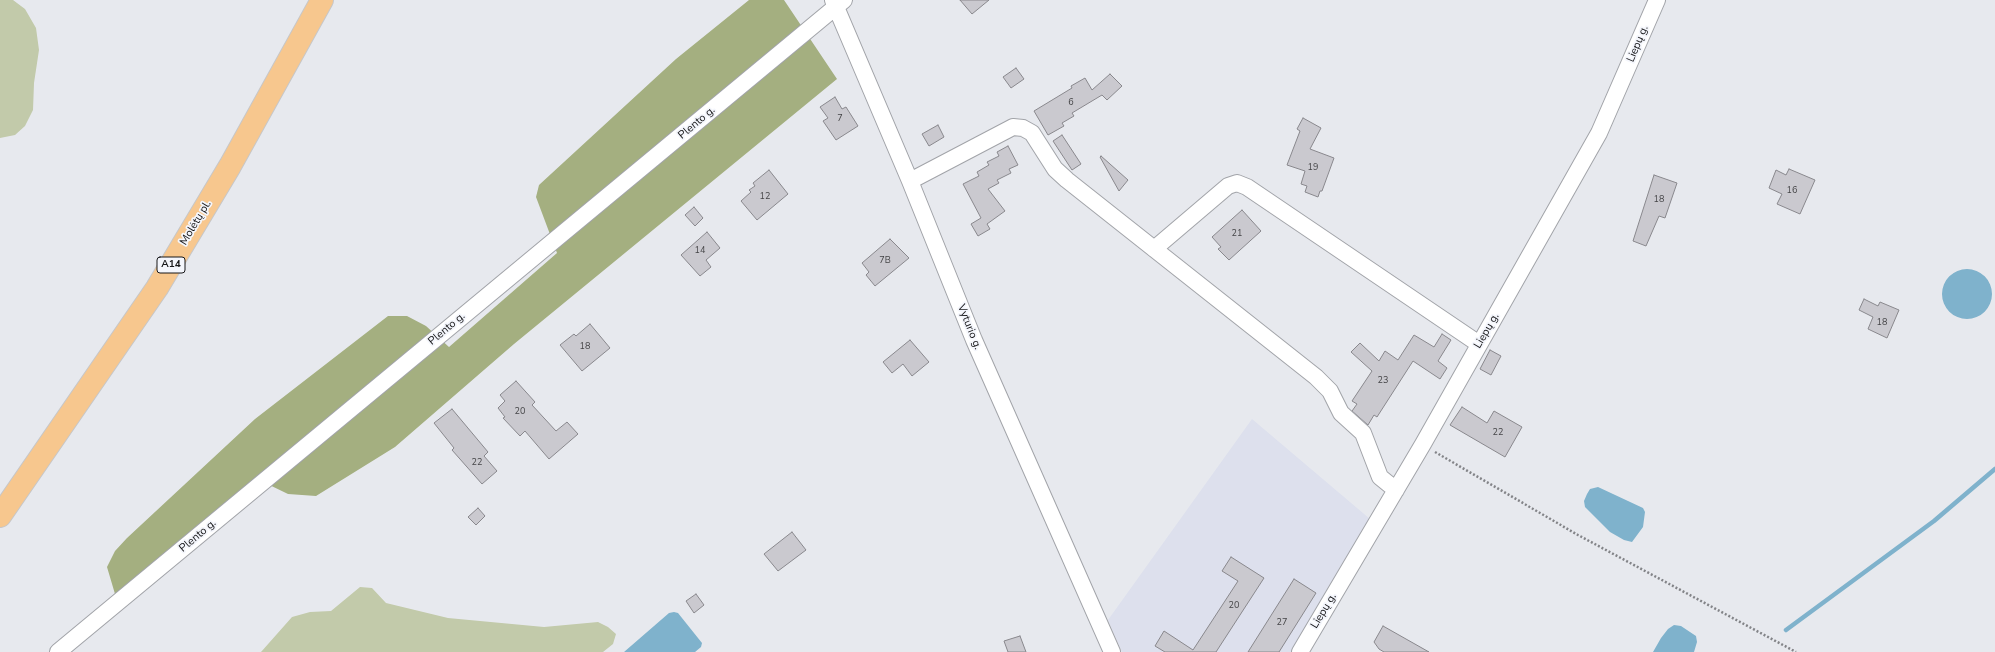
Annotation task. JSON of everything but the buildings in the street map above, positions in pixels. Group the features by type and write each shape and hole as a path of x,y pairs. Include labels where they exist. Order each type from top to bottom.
{"highway":[{"name":"Molėtų pl.","path":"0,516 158,288 230,166 322,0"}],"street":[{"name":"Liepų g.","path":"1300,652 1423,444 1599,133 1657,0"},
{"name":"Vyturio g.","path":"838,2 974,340 1112,652"},
{"name":"Plento g.","path":"58,652 838,2"},
{"path":"910,181 1013,127 1023,128 1032,133 1055,169 1316,377 1330,391 1341,413 1363,433 1380,477 1396,490"},
{"path":"1154,249 1228,186 1237,183 1247,187 1480,344"}],"path":[{"path":"1423,444 1585,539 1796,652"}],"shaded area":[{"path":"1252,419 1370,519 1293,652 1122,652 1108,620"}],"green space":[{"path":"0,0 13,0 25,9 36,28 39,50 34,83 33,110 25,126 15,135 0,138"},
{"path":"749,0 784,0 837,79 514,344 395,447 316,496 288,494 255,478 115,594 107,567 115,551 127,538 255,419 388,316 407,316 426,326 449,347 557,253 536,197 539,185 676,59"},
{"path":"360,587 372,588 386,603 448,618 544,627 598,622 608,627 616,634 613,644 603,652 261,652 292,617 310,612 331,611"}],"water":[{"path":"1967,269 1976,271 1987,280 1992,294 1990,303 1981,314 1967,319 1958,317 1947,308 1942,294 1944,285 1953,274"},
{"path":"1598,487 1643,508 1645,512 1643,527 1632,542 1624,540 1610,532 1585,507 1584,501 1590,489"},
{"path":"669,613 678,613 702,643 701,647 695,652 624,652"},
{"path":"1674,625 1681,626 1696,636 1697,642 1694,652 1653,652 1668,629"}],"waterway":[{"path":"1786,630 1934,521 1995,469"}]}
